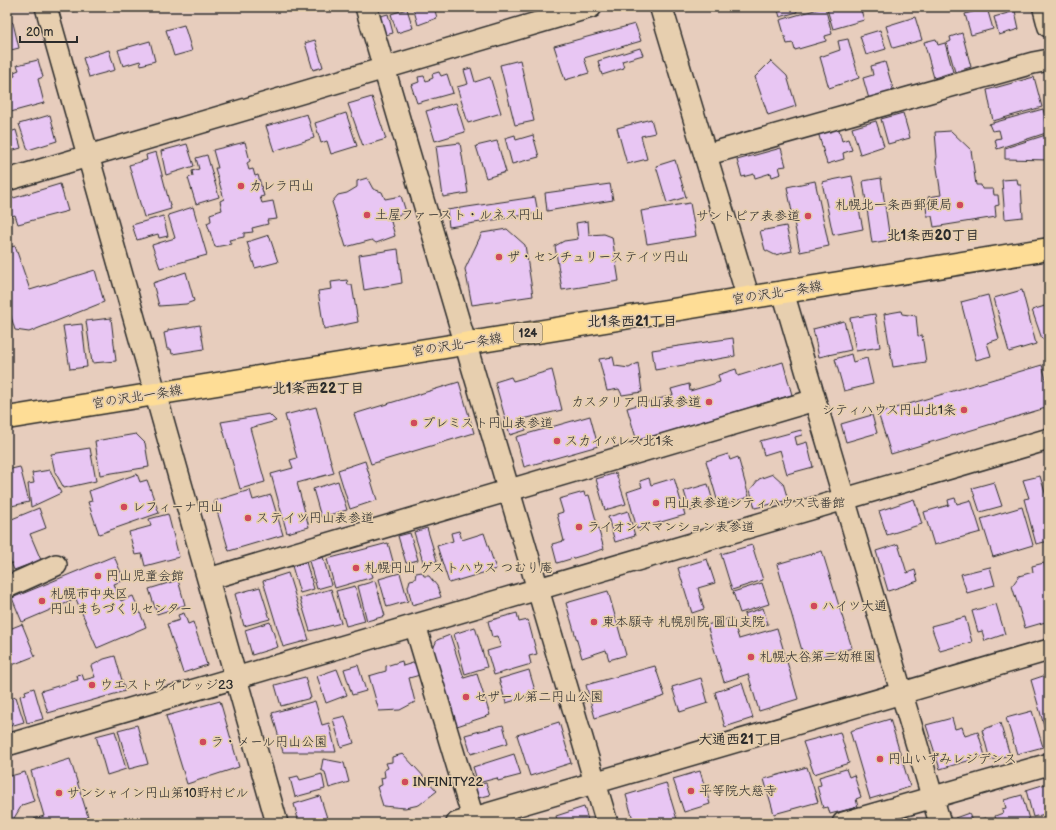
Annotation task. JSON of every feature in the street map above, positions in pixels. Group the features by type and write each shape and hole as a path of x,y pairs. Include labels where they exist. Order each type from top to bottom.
{"main road":[{"name":"宮の沢北一条線","path":"7,418 1049,249"}],"street":[{"path":"46,7 277,823"},
{"path":"366,7 608,823"},
{"path":"7,180 384,67 591,7"},
{"path":"661,7 748,297"},
{"path":"1044,7 1049,26"},
{"path":"705,155 1025,65 1049,60"},
{"path":"783,292 940,823"},
{"path":"208,579 815,400"},
{"path":"7,745 1049,439"},
{"path":"7,587 56,565"},
{"path":"415,625 465,821 1049,650"},
{"path":"843,823 1049,764"}],"building":[{"path":"68,7 90,7 70,12"},
{"path":"413,7 434,7 437,18 418,25"},
{"path":"777,7 795,7 797,12 780,17"},
{"path":"825,7 832,34 825,36 826,41 795,50 793,43 787,44 780,20"},
{"path":"834,7 860,7 864,20 833,29 827,9"},
{"path":"987,8 993,29 971,35 965,14"},
{"path":"407,9 413,28 397,33 391,14"},
{"path":"1015,11 1019,29 999,35 994,17"},
{"path":"388,14 393,33 378,37 373,18"},
{"path":"915,17 922,40 893,48 886,26"},
{"path":"7,18 13,23 19,48 7,51"},
{"path":"635,24 641,41 584,58 589,73 565,80 554,46"},
{"path":"184,25 192,51 174,56 166,30"},
{"path":"880,30 886,49 866,55 860,36"},
{"path":"962,33 971,67 955,72 947,43 951,41 950,37"},
{"path":"848,39 859,78 829,88 820,57 840,50 838,41"},
{"path":"936,39 938,45 945,43 953,72 934,78 924,42"},
{"path":"315,40 323,67 313,70 305,43"},
{"path":"150,41 155,61 141,65 140,61 123,66 118,50"},
{"path":"640,48 643,55 622,61 624,68 602,75 598,61"},
{"path":"109,50 115,70 89,77 83,58"},
{"path":"38,60 43,77 38,79 44,103 7,113 7,86 9,86 7,78 15,76 14,72 19,70 17,65"},
{"path":"520,60 534,121 515,125 500,65"},
{"path":"771,61 787,76 796,106 768,115 755,77"},
{"path":"885,62 894,92 869,99 863,78 873,75 871,66"},
{"path":"471,68 475,82 490,77 501,113 468,123 457,87 468,84 464,70"},
{"path":"439,72 441,76 447,74 453,93 417,103 411,85 419,82 418,77 424,76 426,81 433,78 432,74"},
{"path":"1034,77 1042,107 993,121 987,90"},
{"path":"372,97 386,139 363,146 348,104"},
{"path":"456,103 465,132 435,141 426,111"},
{"path":"1043,109 1049,132 997,149 995,139 1001,138 999,130 992,131 989,124"},
{"path":"346,113 357,146 331,154 327,141 321,143 315,123"},
{"path":"903,113 910,138 888,144 881,119"},
{"path":"307,114 314,138 274,151 266,126"},
{"path":"50,115 57,141 28,150 19,124"},
{"path":"651,119 655,133 641,136 647,159 627,164 617,128"},
{"path":"876,121 884,146 860,154 852,128"},
{"path":"838,126 842,141 848,139 852,150 843,153 844,159 827,164 818,132"},
{"path":"16,130 21,148 7,152 7,133"},
{"path":"951,131 971,150 976,185 981,185 982,189 993,189 994,195 998,195 999,205 995,206 996,217 934,227 932,216 927,216 926,206 930,205 928,197 941,195 936,161 935,132"},
{"path":"1049,134 1049,160 1005,159 1005,148"},
{"path":"515,135 516,140 533,135 539,157 512,164 505,138"},
{"path":"497,141 506,172 486,178 476,146"},
{"name":"カレラ円山","path":"245,142 250,161 247,163 249,170 253,169 255,176 258,175 264,196 260,197 262,203 273,201 277,219 267,220 268,224 252,228 253,232 244,233 244,237 229,240 231,244 215,247 207,223 211,221 210,214 222,210 220,201 224,199 215,168 218,168 213,150"},
{"path":"460,143 468,193 443,197 436,146"},
{"path":"187,144 194,166 166,175 161,151"},
{"path":"781,148 786,166 779,167 781,174 772,177 771,173 755,178 754,174 742,177 737,160"},
{"path":"156,152 171,209 144,217 129,165 147,160 146,155"},
{"path":"207,155 219,197 196,204 188,178 193,176 192,171 199,169 196,158"},
{"path":"675,160 686,197 667,203 656,166"},
{"path":"852,176 863,229 833,235 822,182"},
{"name":"土屋ファースト・ルネス円山","path":"367,178 373,189 382,192 385,199 401,196 406,212 390,218 395,236 376,243 372,240 346,247 332,202 338,195 347,193 357,187 357,181"},
{"path":"881,178 890,240 872,243 863,181"},
{"path":"1017,179 1018,185 1021,185 1023,217 1005,219 1002,180"},
{"name":"サントピア表参道","path":"815,181 829,246 800,252 787,187"},
{"path":"60,184 68,211 18,224 15,215 7,217 7,200"},
{"path":"610,184 613,200 547,211 545,193"},
{"path":"535,197 538,213 449,227 447,210"},
{"path":"690,203 696,236 647,244 641,211"},
{"path":"193,207 207,255 160,268 152,245 175,238 168,215"},
{"path":"163,216 168,236 159,238 158,234 137,240 132,225"},
{"path":"588,221 589,235 604,234 612,237 619,281 562,290 555,246 564,241 578,239 576,223"},
{"path":"786,226 792,251 775,255 765,250 760,231"},
{"name":"ザ・センチュリーステイツ円山","path":"507,229 525,245 533,296 472,305 465,269 482,233"},
{"path":"269,235 278,262 255,268 247,242"},
{"path":"15,246 30,290 95,270 104,302 29,332 15,330 7,303 7,248"},
{"path":"398,249 402,283 364,290 359,255"},
{"path":"186,272 194,301 186,304 159,306 153,283"},
{"path":"347,280 348,285 352,285 358,322 324,329 318,291 332,289 331,282"},
{"path":"1022,290 1036,344 1009,352 994,298"},
{"path":"1049,290 1049,336 1042,339 1032,310 1048,305 1045,291"},
{"path":"988,295 999,339 987,343 991,356 976,360 961,302"},
{"path":"901,311 902,314 916,316 918,336 922,335 926,362 893,367 884,314"},
{"path":"875,314 880,347 856,351 850,318"},
{"path":"111,318 116,361 92,363 86,321"},
{"path":"844,321 851,350 819,357 813,329"},
{"path":"82,324 87,367 70,369 63,326"},
{"path":"200,325 204,349 172,354 171,349 167,349 164,333 168,332 168,330"},
{"path":"733,338 735,356 655,370 652,350"},
{"path":"851,354 853,362 867,358 873,384 844,391 835,359"},
{"path":"613,357 615,366 629,368 638,363 642,392 622,395 619,389 607,391 599,359"},
{"name":"カスタリア円山表参道","path":"783,362 792,395 637,441 627,408 673,395 671,389 689,384 690,391 720,382 718,375 736,369 738,376"},
{"name":"シティハウス円山北1条","path":"1042,365 1049,390 1049,407 891,454 878,413"},
{"path":"552,370 562,410 523,419 526,430 510,435 495,382 511,377 513,381"},
{"name":"プレミスト円山表参道","path":"459,382 474,433 371,464 354,414"},
{"path":"316,407 334,473 297,483 309,527 287,533 271,474 293,468 290,460 297,458 285,415"},
{"path":"269,414 276,421 250,428 265,482 240,489 221,422"},
{"path":"872,415 877,433 846,442 841,424"},
{"name":"スカイパレス北1条","path":"590,416 598,446 524,467 516,437"},
{"path":"801,430 802,435 795,437 797,445 807,442 813,467 787,474 780,450 764,455 760,441"},
{"path":"136,434 145,443 149,467 100,475 95,441"},
{"path":"90,448 96,481 64,488 55,472 51,454"},
{"path":"728,454 730,460 738,457 749,497 719,506 706,461"},
{"path":"365,461 377,500 350,509 338,470"},
{"path":"20,467 29,502 7,507 7,470"},
{"path":"50,470 61,493 31,507 28,484 34,483 32,473"},
{"path":"616,473 626,504 605,510 596,479"},
{"name":"レフィーナ円山","path":"137,474 140,482 147,480 159,513 99,534 88,502 92,501 89,491"},
{"path":"773,474 783,483 788,500 755,508 750,490 759,479"},
{"path":"1040,476 1049,506 1049,541 1036,544 1024,499 1029,498 1023,480"},
{"name":"円山表参道シティハウス弐番館","path":"649,478 651,485 674,478 685,515 637,529 627,492 642,487 640,481"},
{"path":"338,481 347,510 321,517 313,489"},
{"path":"994,482 1002,506 980,512 972,488"},
{"path":"708,484 714,505 690,511 684,491"},
{"name":"ステイツ円山表参道","path":"250,490 253,500 271,495 283,535 229,551 214,501"},
{"name":"ライオンズマンション表参道","path":"584,492 585,496 589,495 604,549 557,563 552,544 564,541 557,514 563,512 559,499"},
{"path":"955,498 957,504 971,500 981,532 934,545 924,512 949,505 948,500"},
{"path":"914,499 922,524 887,535 879,511"},
{"path":"1022,507 1033,545 993,557 981,519"},
{"path":"39,508 46,528 30,534 41,560 14,570 7,552 7,521"},
{"path":"628,511 635,536 615,542 608,517"},
{"path":"168,514 179,557 145,566 142,554 135,555 129,532 151,526 149,519"},
{"path":"427,528 437,561 424,565 414,532"},
{"path":"459,531 462,540 484,533 496,569 449,583 437,546 453,541 451,533"},
{"path":"410,533 418,560 406,563 398,536"},
{"name":"札幌円山 ゲストハウス つむり庵","path":"388,543 394,565 371,571 373,577 335,588 327,559"},
{"path":"898,544 907,573 915,570 918,581 888,591 876,551"},
{"path":"752,545 763,580 732,590 721,554"},
{"name":"ハイツ大通","path":"822,551 852,648 805,661 777,564"},
{"path":"114,556 124,580 114,584 121,601 133,596 146,627 97,648 76,599 22,622 12,598"},
{"path":"323,557 331,585 317,589 309,561"},
{"path":"707,559 715,583 698,588 704,609 692,613 678,568"},
{"path":"306,562 314,589 300,593 292,566"},
{"path":"1044,563 1047,573 1049,573 1049,621 1025,628 1012,586 1019,576 1033,572 1032,566"},
{"path":"990,567 995,585 967,593 961,574"},
{"path":"422,572 424,576 429,576 437,586 441,597 412,605 408,587 410,580 415,579 416,573"},
{"path":"288,573 309,640 283,647 263,581"},
{"path":"400,573 408,601 387,607 379,579"},
{"path":"178,580 185,605 157,614 149,589"},
{"path":"375,581 385,616 367,621 358,586"},
{"path":"762,583 769,604 740,613 733,592"},
{"path":"355,586 365,621 346,626 336,591"},
{"path":"260,587 270,619 244,626 235,594"},
{"path":"331,589 341,623 310,631 300,598"},
{"path":"608,591 626,655 609,660 606,650 582,658 566,603"},
{"path":"996,604 1005,634 985,641 982,631 978,632 972,611"},
{"path":"763,608 768,624 748,629 744,614"},
{"path":"184,613 188,624 193,622 207,665 183,673 167,624 180,620 178,615"},
{"path":"517,613 519,622 528,620 537,654 529,656 531,664 494,675 487,651 501,647 497,636 492,637 488,621"},
{"path":"965,617 972,642 940,651 931,626"},
{"name":"札幌大谷第二幼稚園","path":"732,618 739,639 777,628 798,699 759,711 748,674 724,682 707,625"},
{"path":"270,622 278,647 252,655 245,630"},
{"path":"22,624 35,656 7,667 7,630"},
{"path":"475,627 487,667 465,674 454,634"},
{"name":"セザール第二円山公園","path":"450,635 464,678 477,674 490,715 457,726 433,649 437,640"},
{"name":"ウエストヴィレッジ23","path":"115,656 125,691 48,713 41,691 78,680 77,675 82,674 84,680 95,677 91,666 104,659"},
{"path":"402,661 403,666 416,662 420,675 409,678 415,702 400,710 379,711 369,676 386,671 386,666"},
{"path":"358,665 366,691 352,695 344,669"},
{"path":"655,666 665,696 595,718 586,685"},
{"path":"337,669 347,695 326,703 317,676"},
{"path":"529,670 536,694 506,703 499,679"},
{"path":"1049,674 1049,743 1031,680"},
{"path":"305,677 311,698 281,706 275,685"},
{"path":"701,678 708,703 680,712 672,687"},
{"path":"742,683 753,718 725,727 715,692"},
{"path":"34,688 43,719 27,723 20,696 26,694 25,691"},
{"path":"16,697 24,722 7,727 7,700"},
{"name":"ラ・メール円山公園","path":"220,701 239,767 187,784 166,716"},
{"path":"315,701 322,725 329,723 336,752 283,752 272,713"},
{"path":"1032,711 1043,747 1017,754 1006,718"},
{"path":"345,716 354,743 341,747 333,719"},
{"path":"952,718 955,729 962,727 965,736 978,732 985,756 940,769 926,725"},
{"name":"円山いずみレジデンス","path":"890,719 910,787 870,799 850,731"},
{"path":"559,722 571,763 530,776 517,735"},
{"path":"1000,723 1010,755 990,760 982,730"},
{"path":"137,725 148,764 129,769 118,730"},
{"path":"503,725 508,743 471,754 465,735"},
{"path":"115,731 126,769 107,775 96,736"},
{"path":"840,732 849,763 814,774 803,742"},
{"name":"INFINITY22","path":"403,754 437,791 419,805 405,808 383,806 377,787 382,785 381,778 385,777 384,770 388,768 386,763 392,762 392,757"},
{"path":"514,754 521,775 498,781 497,778 478,783 473,767"},
{"name":"サンシャイン円山第10野村ビル","path":"70,759 90,823 35,823 34,819 44,816 31,771"},
{"path":"323,759 344,763 349,782 329,788 325,772 321,770"},
{"path":"807,767 818,802 774,814 764,779"},
{"path":"846,769 849,777 854,775 861,797 856,799 858,807 830,814 828,807 823,808 817,786 821,785 819,777"},
{"path":"700,771 710,804 684,812 673,779"},
{"path":"25,772 34,801 22,805 11,823 7,823 7,777"},
{"path":"322,774 325,789 295,797 290,778 298,776 300,780"},
{"path":"486,783 490,795 478,798 473,786"},
{"path":"666,783 678,823 634,823 626,795"},
{"path":"1049,783 1049,813 1033,817 1026,790"},
{"path":"1022,795 1030,823 993,823 993,821 996,820 995,816 1003,813 1002,809 1006,808 1004,800"},
{"path":"320,796 327,818 322,820 323,823 299,823 294,804"},
{"path":"584,807 589,823 558,823 556,816"},
{"path":"969,813 972,822 986,818 988,823 957,823 955,818"}],"place":[{"name":"カレラ円山","path":"241,186"},
{"name":"札幌北一条西郵便局","path":"960,205"},
{"name":"土屋ファースト・ルネス円山","path":"367,215"},
{"name":"サントピア表参道","path":"808,216"},
{"name":"ザ・センチュリーステイツ円山","path":"499,257"},
{"name":"カスタリア円山表参道","path":"709,402"},
{"name":"シティハウス円山北1条","path":"964,410"},
{"name":"プレミスト円山表参道","path":"414,423"},
{"name":"スカイパレス北1条","path":"557,441"},
{"name":"円山表参道シティハウス弐番館","path":"656,503"},
{"name":"レフィーナ円山","path":"124,507"},
{"name":"ステイツ円山表参道","path":"248,518"},
{"name":"ライオンズマンション表参道","path":"579,527"},
{"name":"札幌円山 ゲストハウス つむり庵","path":"356,568"},
{"name":"円山児童会館","path":"98,576"},
{"name":"札幌市中央区 円山まちづくりセンター","path":"42,601"},
{"name":"ハイツ大通","path":"814,606"},
{"name":"東本願寺 札幌別院 圓山支院","path":"594,622"},
{"name":"札幌大谷第二幼稚園","path":"751,657"},
{"name":"ウエストヴィレッジ23","path":"92,685"},
{"name":"セザール第二円山公園","path":"466,697"},
{"name":"ラ・メール円山公園","path":"203,742"},
{"name":"円山いずみレジデンス","path":"880,759"},
{"name":"INFINITY22","path":"405,782"},
{"name":"平等院大慈寺","path":"691,791"},
{"name":"サンシャイン円山第10野村ビル","path":"59,793"}],"district":[{"name":"北1条西20丁目","path":"933,235"},
{"name":"北1条西21丁目","path":"632,321"},
{"name":"北1条西22丁目","path":"318,388"},
{"name":"大通西21丁目","path":"740,739"}]}
